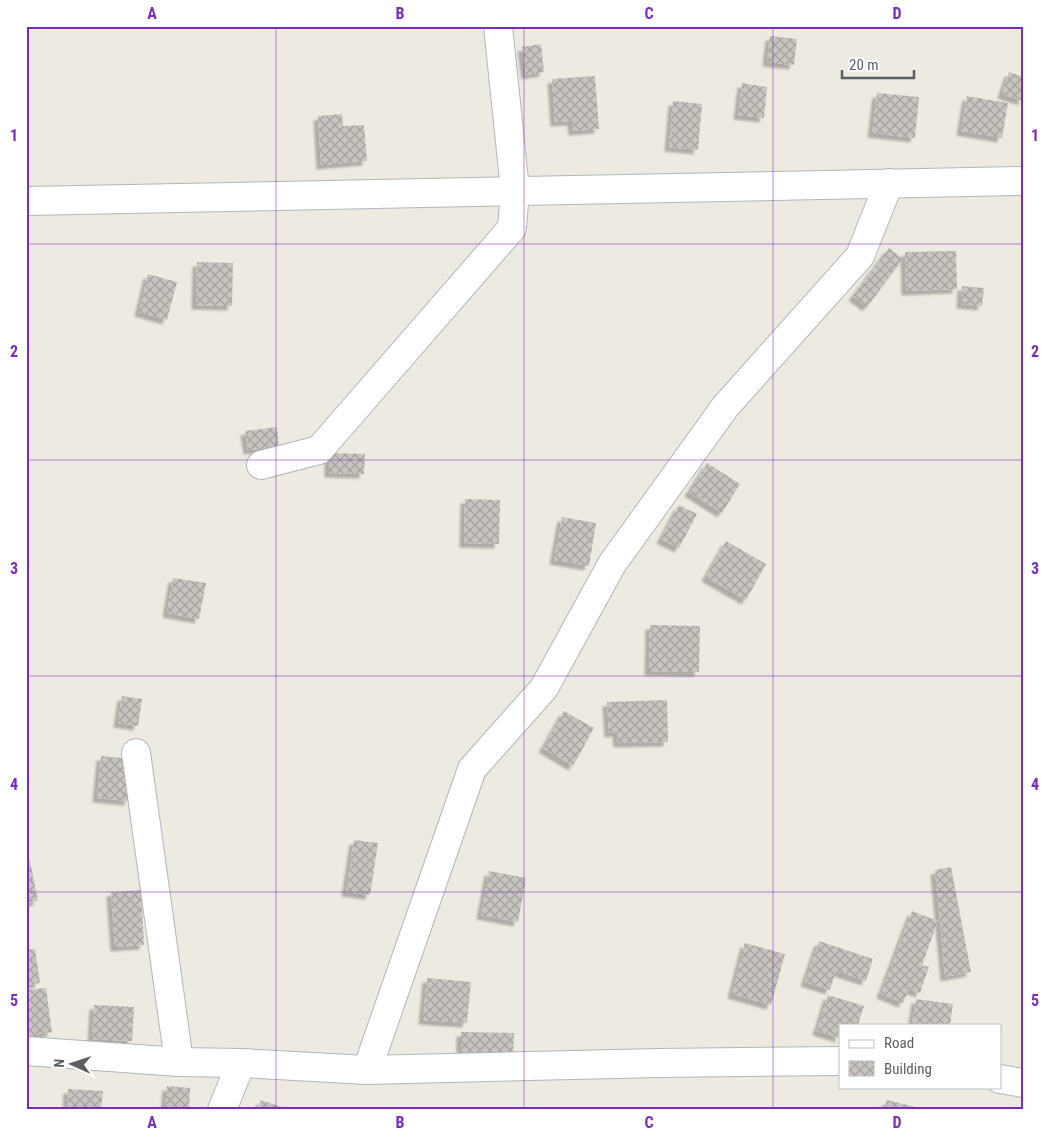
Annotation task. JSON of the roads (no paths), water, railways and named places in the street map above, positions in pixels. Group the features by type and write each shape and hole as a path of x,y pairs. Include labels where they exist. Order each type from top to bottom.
{"street":[{"path":"260,465 319,450 512,228 516,190 498,26"},
{"path":"26,201 1023,181"},
{"path":"367,1070 472,769 544,688 612,564 725,408 860,256 889,183"},
{"path":"136,753 179,1062"},
{"path":"26,1051 179,1062 241,1063 367,1070 839,1061"},
{"path":"222,1110 241,1063"},
{"path":"1002,1079 1023,1083"}]}
